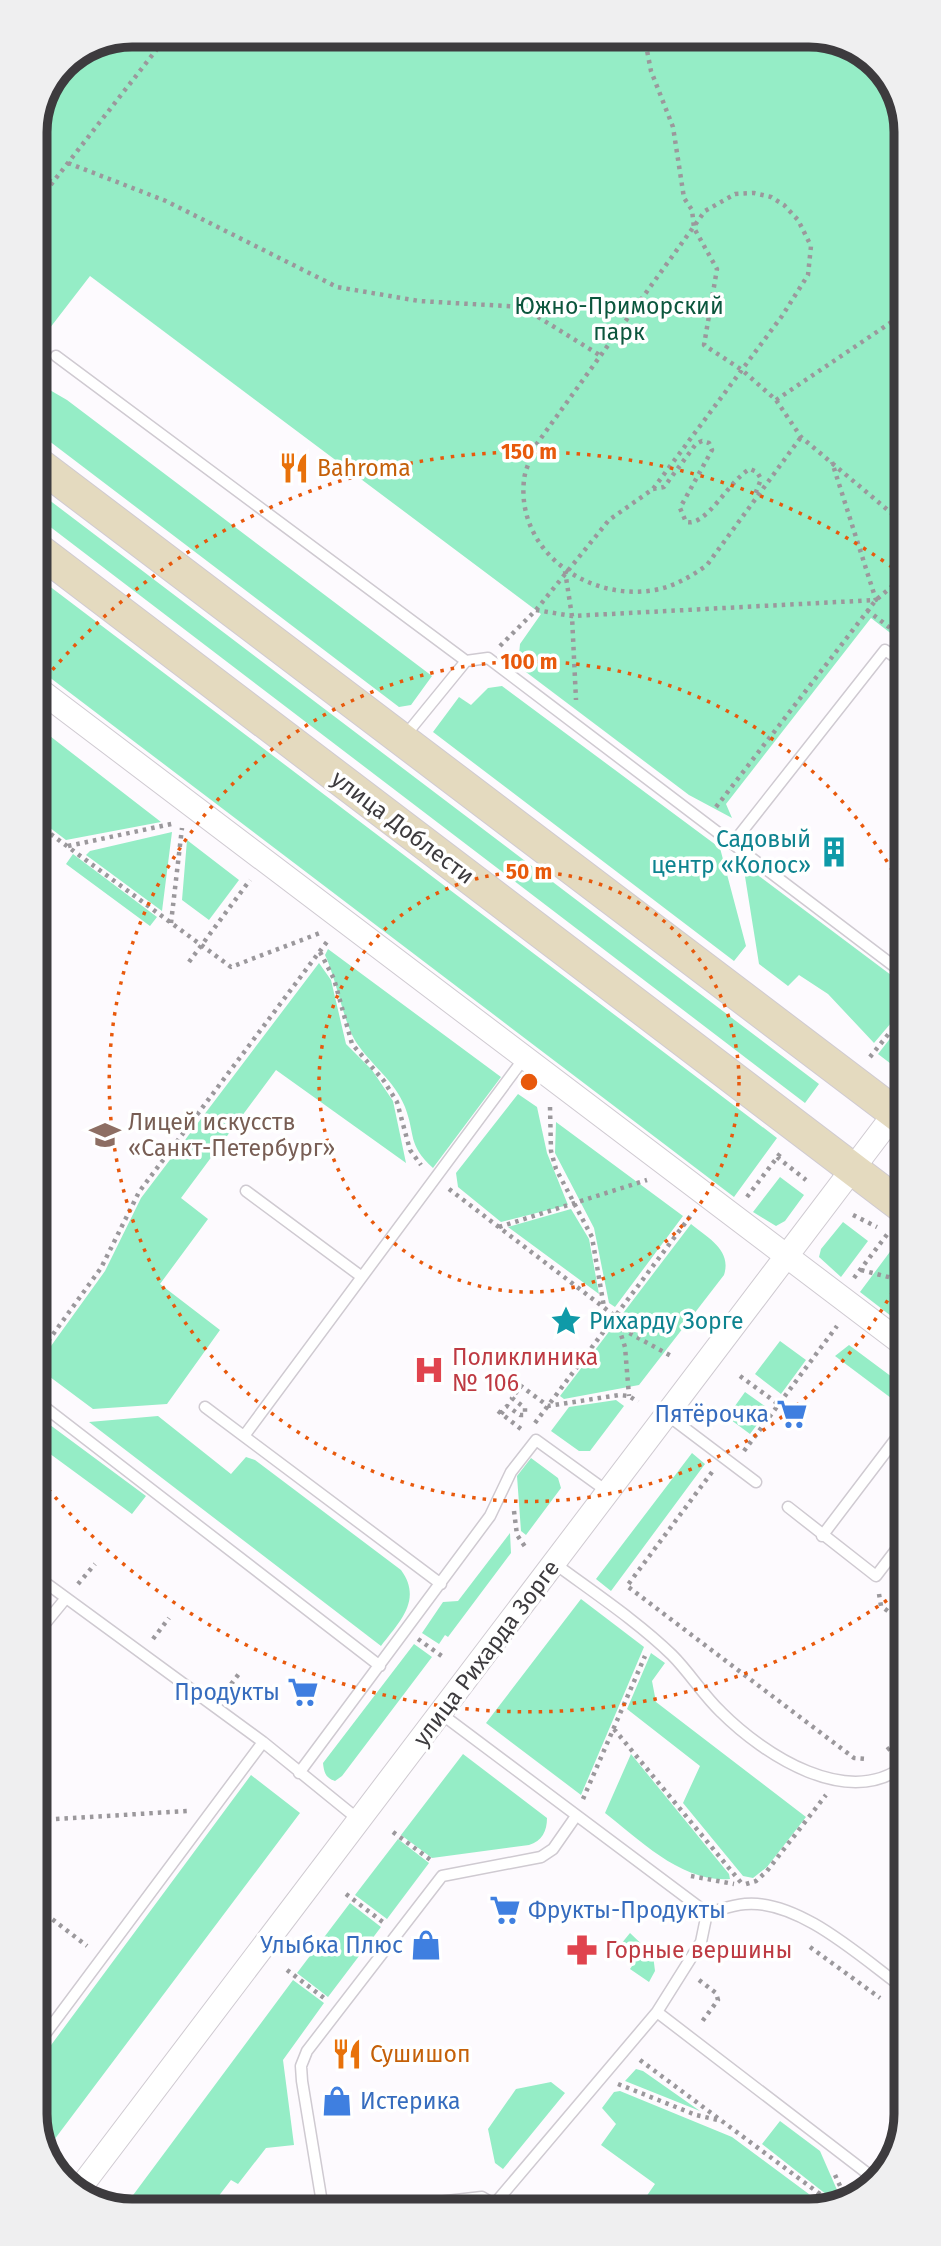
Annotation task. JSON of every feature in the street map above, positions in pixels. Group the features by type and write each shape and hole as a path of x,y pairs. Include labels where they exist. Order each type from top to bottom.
{"main road":[{"path":"47,470 894,1112"},
{"name":"улица Доблести","path":"47,556 853,1169 894,1220"}],"street":[{"path":"47,696 894,1337"},
{"name":"улица Рихарда Зорге","path":"83,2183 786,1256 853,1169 894,1122"}],"lane":[{"path":"56,356 466,661"},
{"path":"733,843 886,650 894,656"},
{"path":"402,740 466,661 488,658 894,966"},
{"path":"244,1436 525,1058"},
{"path":"246,1191 362,1278"},
{"path":"205,1407 440,1584"},
{"path":"47,1409 380,1665"},
{"path":"666,1415 756,1482"},
{"path":"299,1773 490,1516 511,1472 536,1440 608,1492"},
{"path":"822,1536 894,1441"},
{"path":"788,1507 876,1576 894,1552"},
{"path":"554,1563 672,1655 722,1713 790,1765 816,1776 837,1780 874,1779 894,1773"},
{"path":"47,1584 263,1742 359,1820"},
{"path":"47,1621 66,1598"},
{"path":"440,1713 707,1913 745,1904 777,1908 813,1923 894,1981"},
{"path":"47,2032 263,1742"},
{"path":"321,2199 301,2066 307,2051 442,1876 541,1857 553,1849 576,1816"},
{"path":"499,2199 657,2011 701,1942 707,1913"},
{"path":"657,2011 869,2174"},
{"path":"464,2199 484,2199"}],"path":[{"path":"47,190 159,47"},
{"path":"646,47 651,71 673,127 684,198 692,210 694,228 717,269 704,345 741,370 776,400 801,437 894,515"},
{"path":"68,163 166,201 337,287 419,300 522,307 601,356"},
{"path":"47,178 53,183"},
{"path":"488,658 536,610 565,571 609,520 653,489 808,275 811,246 798,220 784,205 771,197 735,194 705,211 536,445 524,478 523,504 530,529 547,553 565,571 590,584 627,592 669,586 686,580 707,565 801,437"},
{"path":"776,400 894,321"},
{"path":"653,489 664,487 696,444 702,441 709,443 712,450 683,497 681,516 693,523 704,518 732,481 750,469 757,472 761,479 749,508"},
{"path":"832,461 876,600"},
{"path":"565,571 572,616 577,726"},
{"path":"704,821 867,610 894,585"},
{"path":"536,610 572,616 876,600"},
{"path":"867,610 894,631"},
{"path":"67,846 176,823"},
{"path":"171,923 183,828"},
{"path":"47,831 231,967 321,932"},
{"path":"189,962 251,879"},
{"path":"47,1343 101,1268 139,1192 330,939"},
{"path":"320,952 334,979 352,1044 384,1081 397,1102 410,1150 436,1178 615,1316 621,1328 629,1396"},
{"path":"870,1057 894,1027"},
{"path":"550,1106 551,1151 574,1205 592,1237 604,1307"},
{"path":"742,1203 786,1145"},
{"path":"777,1157 806,1180"},
{"path":"499,1227 648,1180"},
{"path":"527,1434 692,1214"},
{"path":"853,1215 894,1222"},
{"path":"849,1284 894,1225"},
{"path":"861,1270 894,1278"},
{"path":"734,1465 838,1326"},
{"path":"621,1328 673,1357"},
{"path":"740,1376 785,1409"},
{"path":"512,1422 499,1413 507,1406 520,1415 525,1415 525,1408 512,1398 521,1386 548,1406 629,1396 638,1402"},
{"path":"723,1457 627,1586 854,1758 866,1759 879,1755 894,1744"},
{"path":"876,1576 881,1606 894,1616"},
{"path":"141,1653 169,1618"},
{"path":"406,1631 443,1657"},
{"path":"576,1816 652,1639"},
{"path":"215,1706 241,1671"},
{"path":"614,1729 743,1885 745,1904"},
{"path":"684,1873 709,1881 743,1885 756,1881 767,1871 854,1758"},
{"path":"572,1793 593,1809"},
{"path":"47,1820 214,1809"},
{"path":"393,1832 431,1860 442,1876"},
{"path":"345,1894 387,1925"},
{"path":"47,1915 102,1957"},
{"path":"801,1940 894,2008"},
{"path":"684,1969 716,1993 718,2000 691,2038"},
{"path":"287,1970 328,2002"},
{"path":"625,2049 824,2197"},
{"path":"599,2077 696,2115 722,2121"}],"green space":[{"name":"Южно-Приморский парк","path":"815,47 836,52 861,65 876,80 889,105 894,132 894,636 871,618 726,804 732,818 689,795 518,666 520,644 541,614 90,276 47,332 47,126 50,110 62,85 72,72 85,62 115,49"},
{"path":"47,388 67,400 432,676 411,705 399,707 47,439"},
{"path":"47,498 819,1084 805,1103 47,524"},
{"path":"47,584 777,1138 734,1197 47,675"},
{"path":"502,686 720,848 746,946 734,961 433,732 459,697 471,705 488,688"},
{"path":"47,734 161,822 66,840 47,826"},
{"path":"172,832 162,911 86,855 90,851"},
{"path":"187,840 239,880 209,920 182,900"},
{"path":"73,854 157,917 150,926 66,864"},
{"path":"743,864 894,977 894,1020 874,1043 828,994 799,975 788,986 759,964"},
{"path":"328,949 501,1077 433,1168 416,1146 401,1098 352,1034 325,955"},
{"path":"319,963 331,980 346,1044 372,1070 393,1101 406,1163 276,1070 181,1198 208,1219 160,1284 220,1330 167,1404 93,1409 47,1375 47,1352 105,1271 141,1198"},
{"path":"894,1034 894,1066 878,1054"},
{"path":"518,1094 537,1107 547,1153 568,1205 501,1222 458,1187 456,1173"},
{"path":"556,1122 683,1216 615,1307 609,1303 594,1228 555,1153"},
{"path":"780,1177 804,1195 785,1221 776,1226 753,1212"},
{"path":"571,1209 589,1239 599,1294 508,1227"},
{"path":"843,1222 868,1241 841,1277 819,1257 821,1249"},
{"path":"691,1224 722,1252 726,1266 724,1275 639,1385 564,1399 560,1396"},
{"path":"894,1246 894,1318 860,1292"},
{"path":"780,1341 806,1360 781,1394 755,1374"},
{"path":"849,1345 894,1379 891,1398 835,1356"},
{"path":"745,1392 769,1409 750,1434 727,1417"},
{"path":"616,1400 624,1406 590,1451 579,1451 551,1431 569,1407"},
{"path":"158,1416 231,1474 246,1457 255,1460 401,1570 410,1591 409,1601 401,1619 381,1646 89,1422"},
{"path":"47,1423 146,1496 132,1514 47,1452"},
{"path":"692,1453 705,1464 611,1591 596,1579"},
{"path":"531,1458 558,1478 561,1488 526,1535 521,1531 517,1476"},
{"path":"510,1533 511,1553 448,1637 445,1635 439,1644 422,1633 443,1602 458,1601"},
{"path":"581,1599 644,1647 581,1795 486,1723"},
{"path":"414,1644 432,1657 342,1776 335,1781 329,1778 323,1763"},
{"path":"651,1653 665,1663 652,1681 656,1702 806,1817 767,1867 753,1878 743,1876 683,1803 700,1766 627,1709"},
{"path":"463,1754 547,1818 545,1831 537,1841 529,1845 432,1858 401,1835"},
{"path":"631,1754 729,1874 730,1879 695,1874 679,1867 647,1847 605,1813"},
{"path":"251,1775 300,1813 52,2142 48,2121 50,2118 47,2114 47,2051"},
{"path":"398,1839 429,1863 387,1919 355,1895"},
{"path":"350,1903 381,1927 328,1997 297,1973"},
{"path":"630,1933 653,1955 655,1971 649,1982 630,1969 638,1957 621,1944"},
{"path":"293,1980 324,2003 283,2060 294,2145 266,2148 238,2184 231,2180 216,2199 130,2199"},
{"path":"636,2069 643,2071 700,2111 625,2081"},
{"path":"551,2082 565,2093 503,2169 495,2163 488,2129 516,2089"},
{"path":"620,2091 732,2137 815,2198 645,2199 655,2184 601,2145 616,2124 602,2108 614,2092"},
{"path":"780,2121 820,2151 838,2193 829,2196 762,2144"}],"place":[{"name":"Bahroma","path":"294,468"},
{"name":"Садовый центр «Колос»","path":"834,852"},
{"name":"Лицей искусств «Санкт-Петербург»","path":"105,1135"},
{"name":"Рихарду Зорге","path":"566,1321"},
{"name":"Поликлиника № 106","path":"429,1370"},
{"name":"Пятёрочка","path":"792,1414"},
{"name":"Продукты","path":"303,1692"},
{"name":"Фрукты-Продукты","path":"505,1910"},
{"name":"Улыбка Плюс","path":"426,1945"},
{"name":"Горные вершины","path":"582,1950"},
{"name":"Сушишоп","path":"347,2054"},
{"name":"Истерика","path":"337,2101"}]}
